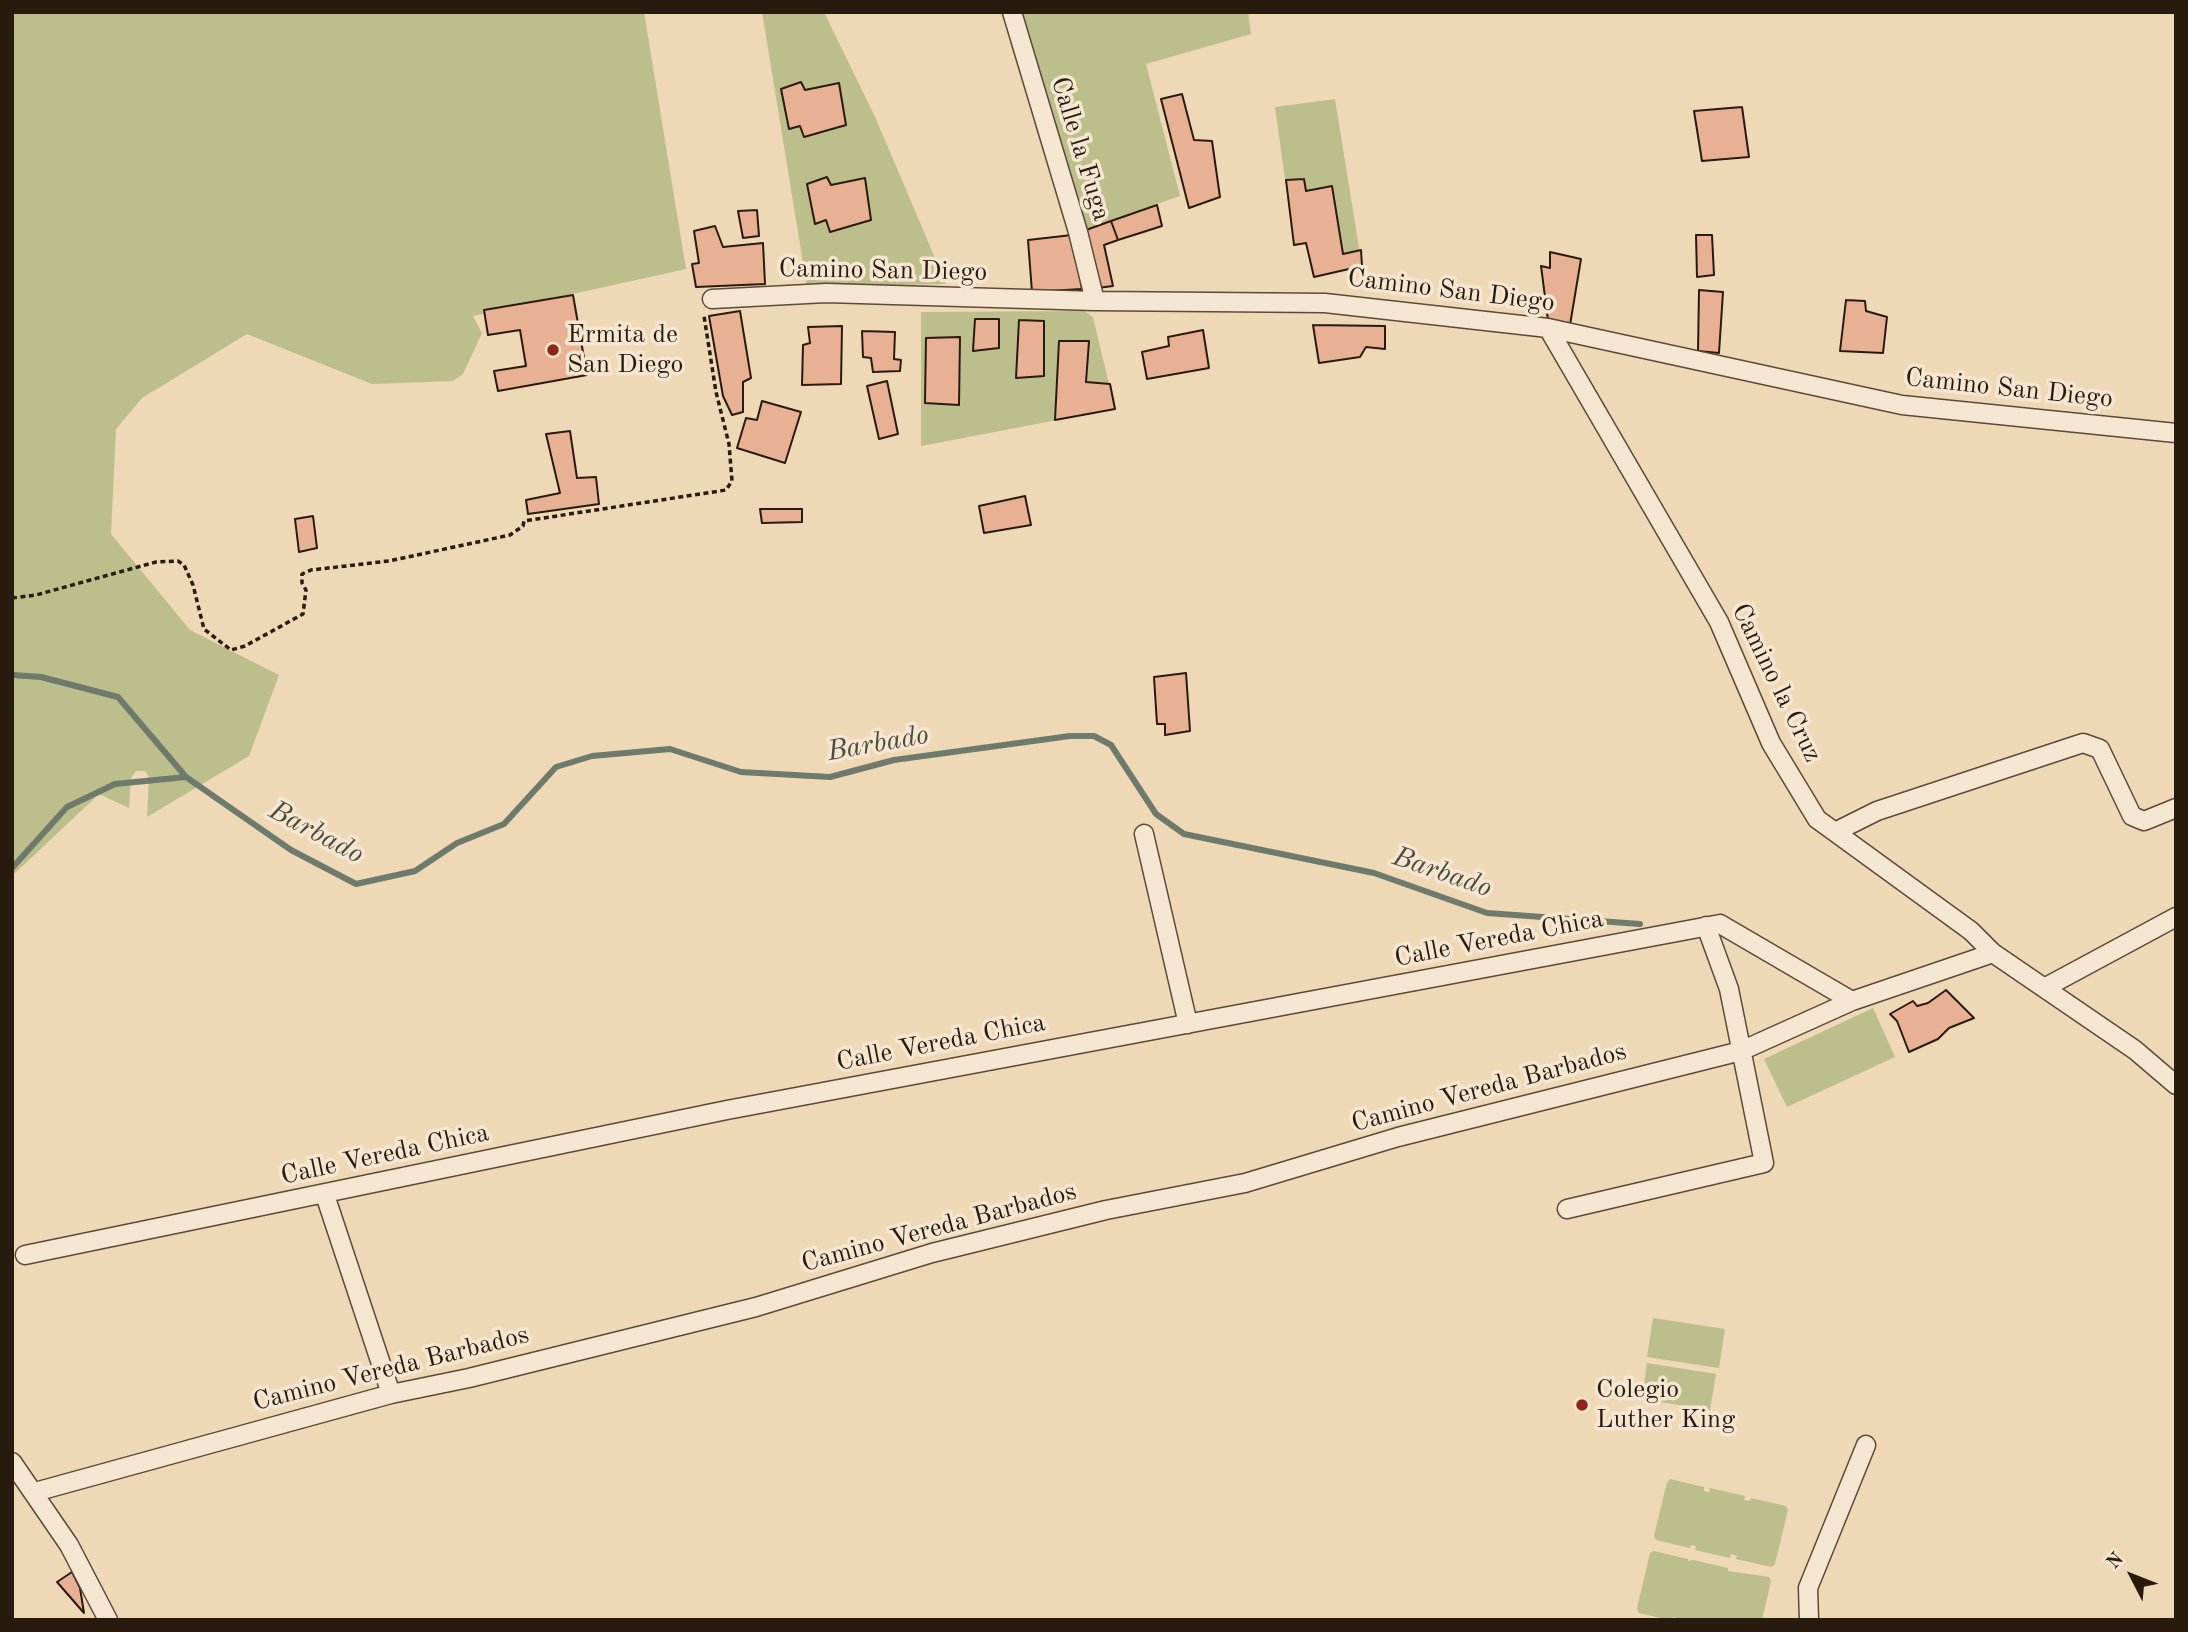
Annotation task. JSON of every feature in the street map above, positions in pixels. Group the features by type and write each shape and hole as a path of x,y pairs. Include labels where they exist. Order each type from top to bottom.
{"street":[{"name":"Calle la Fuga","path":"1012,12 1078,232 1095,301"},
{"name":"Camino San Diego","path":"712,299 826,293 1095,301 1325,303 1548,328 1902,405 2176,433"},
{"name":"Camino la Cruz","path":"1548,328 1719,622 1771,743 1817,819 1971,931 1993,953 2135,1050 2175,1084"},
{"path":"1835,832 1877,811 2083,743 2100,749 2132,816 2144,821 2176,808"},
{"path":"1144,834 1188,1024"},
{"path":"2046,987 2176,917"},
{"name":"Calle Vereda Chica","path":"25,1255 727,1110 1720,924 1852,1001"},
{"path":"1567,1209 1764,1163 1729,989 1706,926"},
{"name":"Camino Vereda Barbados","path":"35,1492 391,1394 469,1378 756,1307 932,1253 1106,1210 1245,1183 1398,1137 1741,1051 1852,1001 1993,953"},
{"path":"325,1195 391,1394"},
{"path":"1809,1620 1808,1588 1866,1445"},
{"path":"12,1462 69,1545 108,1620"}],"path":[{"path":"12,598 156,562 178,561 184,565 192,585 204,629 231,650 245,646 303,614 306,590 302,583 302,574 311,570 388,561 510,534 523,526 524,521 726,490 732,481 729,444 716,392 703,311 712,299"}],"green space":[{"path":"12,12 644,12 686,269 473,316 482,333 463,374 453,381 372,384 247,334 142,398 116,429 111,534 190,630 279,675 249,756 147,817 149,777 145,771 136,771 131,778 129,808 99,794 12,876"},
{"path":"762,12 824,12 876,119 946,284 807,287"},
{"path":"1013,12 1248,12 1251,34 1146,64 1180,196 1078,232"},
{"path":"1335,99 1362,266 1314,277 1306,243 1294,245 1275,107"},
{"path":"1084,311 1093,317 1115,409 921,446 921,312"},
{"path":"1873,1008 1895,1057 1787,1107 1764,1059"},
{"path":"1653,1318 1725,1329 1719,1368 1647,1357"},
{"path":"1647,1363 1716,1374 1710,1410 1642,1399"},
{"path":"1670,1479 1704,1487 1704,1491 1709,1492 1710,1488 1745,1496 1744,1500 1750,1501 1751,1498 1786,1506 1788,1510 1775,1564 1771,1567 1736,1559 1737,1556 1731,1554 1730,1558 1695,1550 1696,1546 1691,1545 1690,1548 1656,1540 1654,1536"},
{"path":"1654,1551 1688,1561 1728,1568 1728,1571 1769,1577 1771,1581 1762,1620 1679,1620 1674,1617 1669,1620 1639,1613 1637,1608 1650,1553"}],"building":[{"path":"801,82 805,90 839,83 846,125 804,137 800,126 789,129 781,89"},
{"path":"1182,94 1194,140 1212,141 1220,197 1189,208 1161,99"},
{"path":"1742,107 1749,157 1702,161 1694,111"},
{"path":"827,177 831,185 865,178 871,220 830,232 826,220 815,224 807,184"},
{"path":"1304,179 1306,191 1332,186 1343,254 1361,250 1362,266 1314,277 1306,243 1294,245 1286,180"},
{"path":"1157,205 1162,226 1118,240 1111,221"},
{"path":"757,210 759,236 743,238 738,211"},
{"path":"1111,221 1118,240 1104,245 1113,286 1097,288 1086,230"},
{"path":"715,226 723,247 763,243 765,284 696,287 692,264 699,263 694,231"},
{"path":"1072,235 1082,289 1032,292 1028,240"},
{"path":"1696,235 1712,235 1714,275 1697,277"},
{"path":"1550,252 1581,259 1570,325 1548,320 1541,266 1550,268"},
{"path":"1699,290 1723,292 1719,353 1698,351"},
{"name":"Ermita de San Diego","path":"573,295 587,375 498,391 494,371 526,366 520,330 488,335 484,310"},
{"path":"1846,300 1865,301 1866,311 1887,317 1883,353 1840,351"},
{"path":"740,311 751,378 743,382 743,412 732,415 723,396 709,316"},
{"path":"975,319 999,319 999,348 973,351"},
{"path":"1019,320 1044,321 1044,376 1016,378"},
{"path":"1313,325 1385,326 1385,349 1366,347 1360,357 1319,363"},
{"path":"842,326 841,384 802,385 803,345 810,343 808,327"},
{"path":"1203,330 1209,368 1147,379 1142,352 1169,346 1168,337"},
{"path":"862,331 895,332 894,359 901,360 900,371 873,372 871,358 863,357"},
{"path":"960,337 959,405 925,403 926,338"},
{"path":"1059,341 1089,341 1086,382 1110,384 1115,409 1055,420"},
{"path":"887,381 898,434 879,439 867,386"},
{"path":"762,401 801,412 785,463 737,448 746,418 757,420"},
{"path":"570,431 577,478 596,477 599,504 528,514 526,500 560,493 546,434"},
{"path":"1025,496 1031,525 984,533 979,506"},
{"path":"760,509 802,509 802,522 762,523"},
{"path":"313,516 317,548 299,552 295,519"},
{"path":"1186,673 1190,731 1165,735 1165,724 1157,724 1154,677"},
{"path":"1946,990 1974,1018 1949,1028 1938,1039 1909,1052 1897,1021 1890,1014 1913,1001 1917,1006 1928,1003"},
{"path":"72,1572 80,1588 84,1613 57,1582"}],"waterway":[{"name":"Barbado","path":"12,675 41,677 118,697 186,777 291,850 356,884 415,871 457,843 504,824 556,767 592,756 670,749 741,772 830,777 894,760 1070,736 1094,736 1111,745 1156,814 1184,834 1374,873 1487,913 1640,924"},
{"path":"12,868 67,807 115,784 186,777"}],"place":[{"name":"Ermita de San Diego","path":"553,350"},
{"name":"Colegio Luther King","path":"1582,1405"}]}
